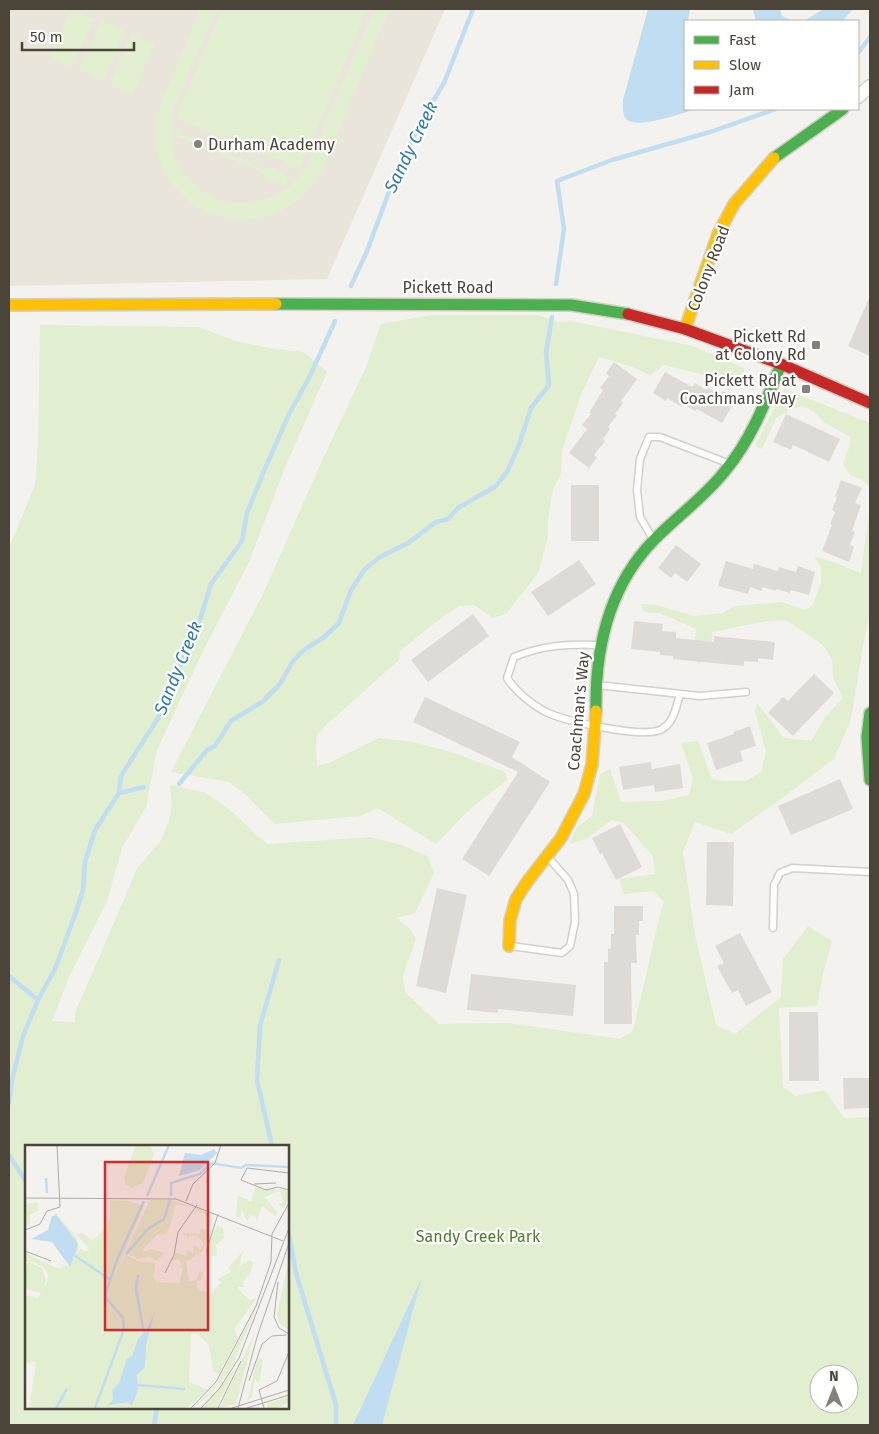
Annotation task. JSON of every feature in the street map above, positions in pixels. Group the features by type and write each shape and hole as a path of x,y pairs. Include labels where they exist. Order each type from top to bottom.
{"street":[{"path":"859,96 870,86"},
{"name":"Colony Road","path":"685,329 718,234 734,204 775,156 842,110"},
{"name":"Pickett Road","path":"9,305 546,304 600,309 636,315 685,329 781,364 870,403"},
{"name":"Coachman's Way","path":"509,946 509,920 514,903 561,838 585,793 591,773 596,727 596,685 600,645 617,594 630,570 654,540 696,503 738,455 757,421 781,364"},
{"path":"870,713 867,737 870,780"}],"lane":[{"path":"654,540 640,517 637,490 640,459 649,437 660,437 731,464"},
{"path":"600,645 569,644 533,649 514,657 507,678 517,692 545,712 596,727 632,731 659,730 671,722 680,694"},
{"path":"596,685 700,696 746,692"},
{"path":"509,946 562,953 570,946 575,922 574,894 568,880 548,856"},
{"path":"773,928 774,885 780,873 792,868 870,872"}],"shaded area":[{"name":"Durham Academy","path":"9,9 445,9 327,279 9,286"}],"green space":[{"path":"70,9 94,18 72,67 49,57"},
{"path":"200,9 217,9 174,108 171,129 264,169 269,167 289,176 285,186 265,178 263,173 171,134 172,147 181,167 193,183 208,195 226,201 244,203 262,200 279,193 294,182 307,166 374,9 390,9 323,168 311,186 296,201 284,209 263,217 241,219 220,216 200,208 183,196 169,180 159,160 155,138 156,120 164,94"},
{"path":"222,9 367,9 300,169 176,118"},
{"path":"101,21 125,31 103,81 79,70"},
{"path":"132,33 155,44 133,93 110,83"},
{"path":"431,315 539,315 558,322 571,321 693,346 744,368 745,379 737,383 664,365 650,375 630,366 599,357 581,395 562,451 561,474 553,489 548,520 548,538 538,573 506,614 493,618 474,605 460,606 445,615 400,651 399,660 325,726 316,737 317,766 329,763 379,738 413,742 451,752 505,772 507,780 470,809 436,844 378,808 360,816 274,824 246,795 229,782 171,772 264,592 366,367 381,324"},
{"name":"Sandy Creek Park","path":"40,325 198,327 239,342 304,352 327,372 284,470 249,562 203,651 157,750 146,807 122,848 107,901 69,977 52,1021 75,1022 75,1013 137,869 161,840 169,820 172,803 170,785 206,793 231,811 267,844 371,837 401,845 428,856 434,873 415,913 396,918 411,930 416,939 403,976 405,992 439,1024 508,1023 620,1039 633,1031 664,902 653,891 624,894 619,879 655,874 653,856 623,822 611,820 588,838 570,844 576,828 592,816 600,774 610,769 621,802 661,801 689,795 693,778 681,743 698,741 712,779 746,781 761,772 766,751 755,712 757,703 784,738 811,741 826,716 843,698 833,678 832,659 823,645 786,620 767,621 712,632 711,654 698,664 694,657 696,629 660,613 644,612 641,604 656,605 694,616 722,613 736,606 781,602 805,610 813,605 821,581 821,567 814,557 831,561 861,573 870,507 870,613 851,719 834,759 731,834 695,822 683,852 695,935 716,1025 735,1034 781,997 783,959 808,926 832,941 817,1006 779,1008 783,1087 795,1096 825,1090 844,1118 870,1117 870,1425 9,1425 9,548 35,485 38,442"},
{"path":"784,389 870,423 870,487 861,479 850,475 843,464 850,445 850,437 825,423 814,412 802,406 776,418 762,449 755,446"}],"water":[{"path":"648,9 690,9 688,20 684,20 684,110 692,110 660,120 639,123 631,122 624,115 623,100"},
{"path":"753,9 780,9 782,16 791,20 756,20"},
{"path":"823,9 853,9 843,20 806,20"},
{"path":"422,1277 382,1425 353,1425"}],"building":[{"path":"870,296 870,356 848,346"},
{"path":"614,362 637,379 621,401 623,403 615,414 617,415 608,427 610,429 603,439 605,441 594,455 597,457 589,468 569,453 587,429 582,425 591,414 589,413 603,390 600,388 609,376 606,373"},
{"path":"665,372 692,387 695,383 706,390 707,387 720,395 723,391 736,399 722,423 697,409 695,411 683,404 682,407 667,398 666,401 653,393"},
{"path":"786,414 840,439 829,462 793,445 791,450 773,442"},
{"path":"841,480 862,488 855,503 861,505 852,531 855,532 850,545 854,547 849,562 822,551 832,525 830,524 835,512 832,510"},
{"path":"571,485 599,485 599,541 571,541"},
{"path":"676,545 701,564 687,582 675,573 671,578 658,568"},
{"path":"579,560 596,584 548,616 531,592"},
{"path":"726,561 753,569 754,564 778,571 779,567 796,572 798,566 815,572 809,595 791,590 790,593 763,587 761,591 750,587 748,594 718,586"},
{"path":"473,614 489,636 428,682 411,660"},
{"path":"634,621 663,624 662,631 676,632 676,638 714,642 714,636 775,642 773,660 758,658 758,662 744,661 744,666 673,659 673,656 660,655 660,652 631,649"},
{"path":"814,674 834,693 793,736 768,713 783,697 788,701"},
{"path":"425,697 520,742 512,757 550,782 489,876 462,859 518,772 413,722"},
{"path":"750,726 756,746 740,751 743,761 716,770 707,743 734,734 733,732"},
{"path":"651,762 652,769 680,764 683,788 655,792 654,785 623,790 619,767"},
{"path":"840,779 853,809 791,835 778,806"},
{"path":"620,824 642,867 616,880 592,838"},
{"path":"707,842 734,842 733,906 706,905"},
{"path":"437,888 467,895 446,993 416,986"},
{"path":"614,906 643,906 643,921 639,921 639,935 636,935 637,963 631,963 632,1024 604,1024 604,962 608,962 611,934 614,934"},
{"path":"740,933 772,992 746,1006 738,990 732,993 717,966 724,963 715,946"},
{"path":"471,974 576,985 573,1016 498,1009 498,1013 467,1010"},
{"path":"789,1012 818,1012 819,1081 789,1081"},
{"path":"843,1078 870,1078 870,1108 844,1109"}],"waterway":[{"name":"Sandy Creek","path":"351,286 367,251 390,189 421,121 444,83 473,9"},
{"path":"859,52 870,37"},
{"path":"556,284 564,229 557,181 612,160 710,132 773,110"},
{"path":"179,784 207,750 215,746 231,721 262,702 280,684 293,661 339,623 351,590 365,569 380,557 408,543 436,522 448,519 458,508 496,486 507,472 519,445 531,408 549,385 546,352 552,317"},
{"name":"Sandy Creek","path":"9,1103 12,1080 23,1036 38,1000 55,969 76,912 83,890 85,862 95,830 119,793 121,776 167,704 172,683 197,629 211,584 242,541 247,513 264,471 289,414 309,378 335,321"},
{"path":"119,793 144,787"},
{"path":"272,1145 257,1080 260,1026 279,960"},
{"path":"9,976 38,1000"},
{"name":"Sandy Creek","path":"9,1155 25,1180"},
{"path":"289,1234 296,1273 336,1405 336,1425"},
{"name":"Sandy Creek","path":"154,1425 157,1409"}],"traffic: fast":[{"path":"774,158 842,110"},
{"path":"276,304 571,305 628,314"},
{"path":"596,711 596,687 602,641 608,619 626,577 654,540 709,489 734,459 757,420 781,364"},
{"path":"870,713 867,737 870,780"}],"traffic: slow":[{"path":"685,329 718,234 734,204 774,158"},
{"path":"9,305 276,304"},
{"path":"509,946 510,920 516,899 561,838 584,794 592,765 596,711"}],"traffic: jam":[{"path":"628,314 685,329 781,364 870,403"}],"place":[{"name":"Durham Academy","path":"198,144"},
{"name":"Pickett Rd at Colony Rd","path":"816,345"},
{"name":"Pickett Rd at Coachmans Way","path":"806,389"}]}
